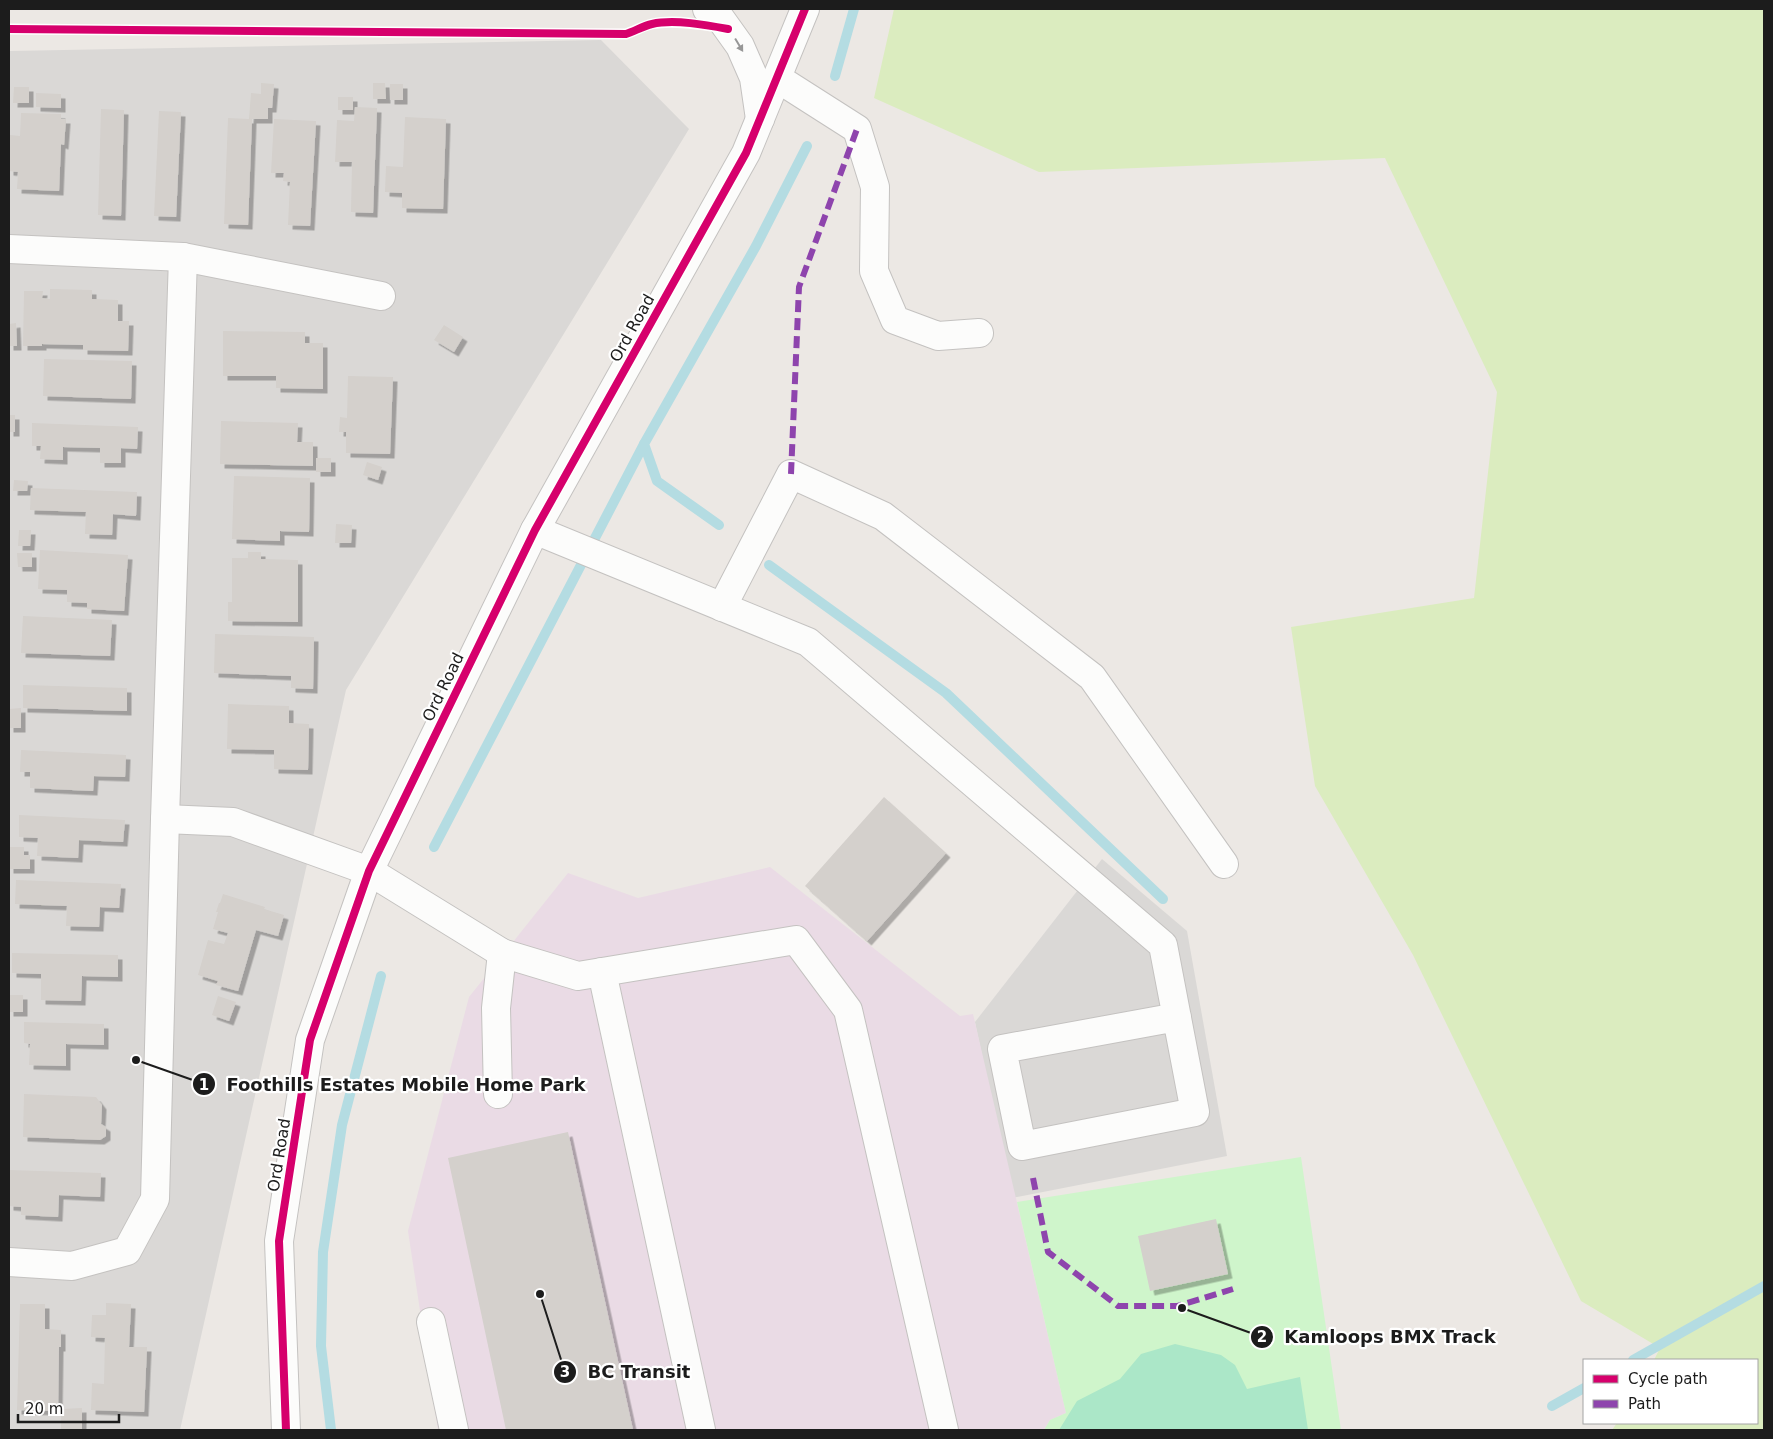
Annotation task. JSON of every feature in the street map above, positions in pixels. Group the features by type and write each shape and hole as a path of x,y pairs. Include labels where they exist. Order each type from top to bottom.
{"street":[{"path":"707,9 720,18 740,46 754,78 760,120"},
{"name":"Ord Road","path":"286,1430 279,1241 310,1040 369,871 535,530 746,153 805,9"},
{"path":"777,78 857,129 875,187 874,271 895,320 938,336 979,334"},
{"path":"9,249 184,257 381,296"},
{"path":"9,1262 72,1266 127,1250 155,1199 165,819 184,257"},
{"path":"722,607 791,474 883,516 1092,677 1224,864"},
{"path":"535,530 808,642 1163,946 1196,1112 1022,1146 1002,1049 1177,1017"},
{"path":"165,819 233,822 369,871 502,953 578,976 796,940 848,1010 944,1430"},
{"path":"498,1094 496,1008 502,953"},
{"path":"602,972 701,1430"},
{"path":"430,1322 454,1430"}],"shaded area":[{"path":"601,40 689,129 346,690 180,1430 9,1430 9,51"},
{"path":"1102,859 1187,931 1227,1156 1012,1198 975,1022"},
{"path":"770,867 960,1016 973,1014 1066,1413 1050,1420 1044,1430 438,1430 408,1231 469,997 568,873 638,898"}],"green space":[{"path":"894,9 1764,9 1764,1430 1612,1430 1616,1424 1758,1424 1758,1359 1654,1359 1660,1348 1581,1301 1413,955 1315,786 1291,627 1474,598 1497,392 1385,158 1039,172 874,98"},
{"path":"1301,1157 1341,1430 1044,1430 1050,1420 1066,1413 1017,1202"},
{"path":"1175,1344 1221,1355 1235,1365 1247,1389 1300,1377 1308,1430 1059,1430 1077,1401 1120,1379 1141,1354"}],"building":[{"path":"261,83 274,84 272,108 268,108 268,119 252,119 248,225 224,224 228,118 249,119 251,93 261,94"},
{"path":"373,83 385,83 386,99 373,99"},
{"path":"390,84 403,84 403,100 390,100"},
{"path":"14,87 29,87 29,103 13,103"},
{"path":"36,93 61,94 61,108 36,107"},
{"path":"338,97 353,97 353,110 338,110"},
{"path":"355,107 377,108 373,213 351,212 352,162 335,162 337,120 354,121"},
{"path":"101,109 124,110 121,216 98,215"},
{"path":"159,111 181,112 176,217 154,216"},
{"path":"21,113 61,114 61,119 66,119 64,145 61,144 59,191 17,189 18,172 9,171 10,135 20,136"},
{"path":"405,117 446,119 443,209 402,208 402,193 385,192 386,166 403,167"},
{"path":"274,119 316,121 310,226 288,225 290,182 283,181 284,173 271,173"},
{"path":"50,289 92,290 92,299 118,300 118,321 129,321 128,351 83,350 83,345 42,344 42,346 23,346 24,291 43,291 42,298 50,299"},
{"path":"16,323 17,346 9,346 9,324"},
{"path":"444,325 463,337 454,352 434,340"},
{"path":"223,331 305,332 305,343 323,343 323,389 276,388 276,376 223,376"},
{"path":"44,359 132,361 131,399 43,396"},
{"path":"348,376 393,377 390,454 346,453 346,432 339,432 340,417 347,418"},
{"path":"9,415 15,415 15,432 9,432"},
{"path":"221,421 298,423 297,442 313,442 313,466 220,464"},
{"path":"32,423 138,427 137,449 121,448 121,463 100,463 100,448 63,447 63,460 40,459 41,446 32,446"},
{"path":"316,458 331,458 331,472 316,472"},
{"path":"367,462 382,467 378,480 363,475"},
{"path":"234,476 310,478 309,532 280,531 280,541 232,539"},
{"path":"14,480 28,481 27,491 13,491"},
{"path":"31,488 137,492 136,516 113,514 112,535 85,534 86,512 30,510"},
{"path":"336,524 352,525 351,543 335,543"},
{"path":"19,530 31,530 30,546 18,546"},
{"path":"40,550 128,555 124,611 87,609 87,603 67,602 67,590 38,589"},
{"path":"248,552 261,552 261,559 298,560 298,622 228,621 228,602 232,602 232,558 248,558"},
{"path":"17,553 32,553 32,567 18,567"},
{"path":"23,616 112,620 110,656 21,653"},
{"path":"215,634 314,637 313,689 291,688 291,676 214,673"},
{"path":"23,685 127,688 127,711 23,708"},
{"path":"228,704 289,706 289,723 309,724 308,770 274,769 274,750 227,749"},
{"path":"21,708 21,728 9,728 9,709"},
{"path":"21,750 126,755 125,777 94,776 93,791 30,788 30,772 20,772"},
{"path":"884,797 946,853 867,941 805,886"},
{"path":"19,815 125,820 123,842 79,840 78,858 37,856 38,838 19,837"},
{"path":"9,847 24,847 24,855 30,855 30,869 9,869"},
{"path":"16,880 121,884 119,908 100,907 99,927 66,926 67,906 15,904"},
{"path":"223,894 284,915 278,936 256,930 238,991 216,985 218,981 198,975 208,940 224,944 228,933 213,929 218,912 216,912"},
{"path":"12,953 118,955 118,977 82,976 81,1001 41,1000 41,974 12,973"},
{"path":"9,995 23,995 23,1012 9,1012"},
{"path":"218,996 236,1002 229,1021 212,1015"},
{"path":"24,1022 104,1024 104,1045 66,1044 66,1066 29,1065 30,1044 24,1043"},
{"path":"24,1094 96,1097 102,1105 101,1124 106,1127 106,1136 100,1140 23,1137"},
{"path":"568,1132 633,1430 506,1430 448,1158"},
{"path":"9,1170 101,1173 100,1197 59,1195 58,1217 21,1215 21,1207 9,1206"},
{"path":"1216,1219 1228,1274 1150,1291 1138,1236"},
{"path":"106,1303 131,1304 129,1347 147,1347 144,1412 91,1410 92,1383 104,1384 105,1338 91,1337 92,1315 106,1315"},
{"path":"20,1304 45,1304 45,1329 61,1330 58,1411 17,1410"},
{"path":"82,1408 82,1430 61,1430 61,1409"}],"waterway":[{"path":"835,76 854,9"},
{"path":"719,525 657,481 644,444 756,246 807,146"},
{"path":"434,847 644,444"},
{"path":"769,565 946,693 1163,899"},
{"path":"331,1430 321,1346 323,1252 342,1125 381,976"},
{"path":"1635,1359 1764,1286"},
{"path":"1552,1406 1583,1389"}],"marked path":[{"path":"791,474 799,287 857,129"},
{"path":"1033,1178 1048,1252 1118,1306 1177,1306 1233,1289"}],"cycle path":[{"path":"286,1430 279,1241 310,1040 369,871 535,530 746,153 805,9"},
{"path":"9,29 626,34 649,25 670,22 728,29"}],"place":[{"name":"Foothills Estates Mobile Home Park","path":"136,1060"},
{"name":"BC Transit","path":"540,1294"},
{"name":"Kamloops BMX Track","path":"1182,1308"}]}
